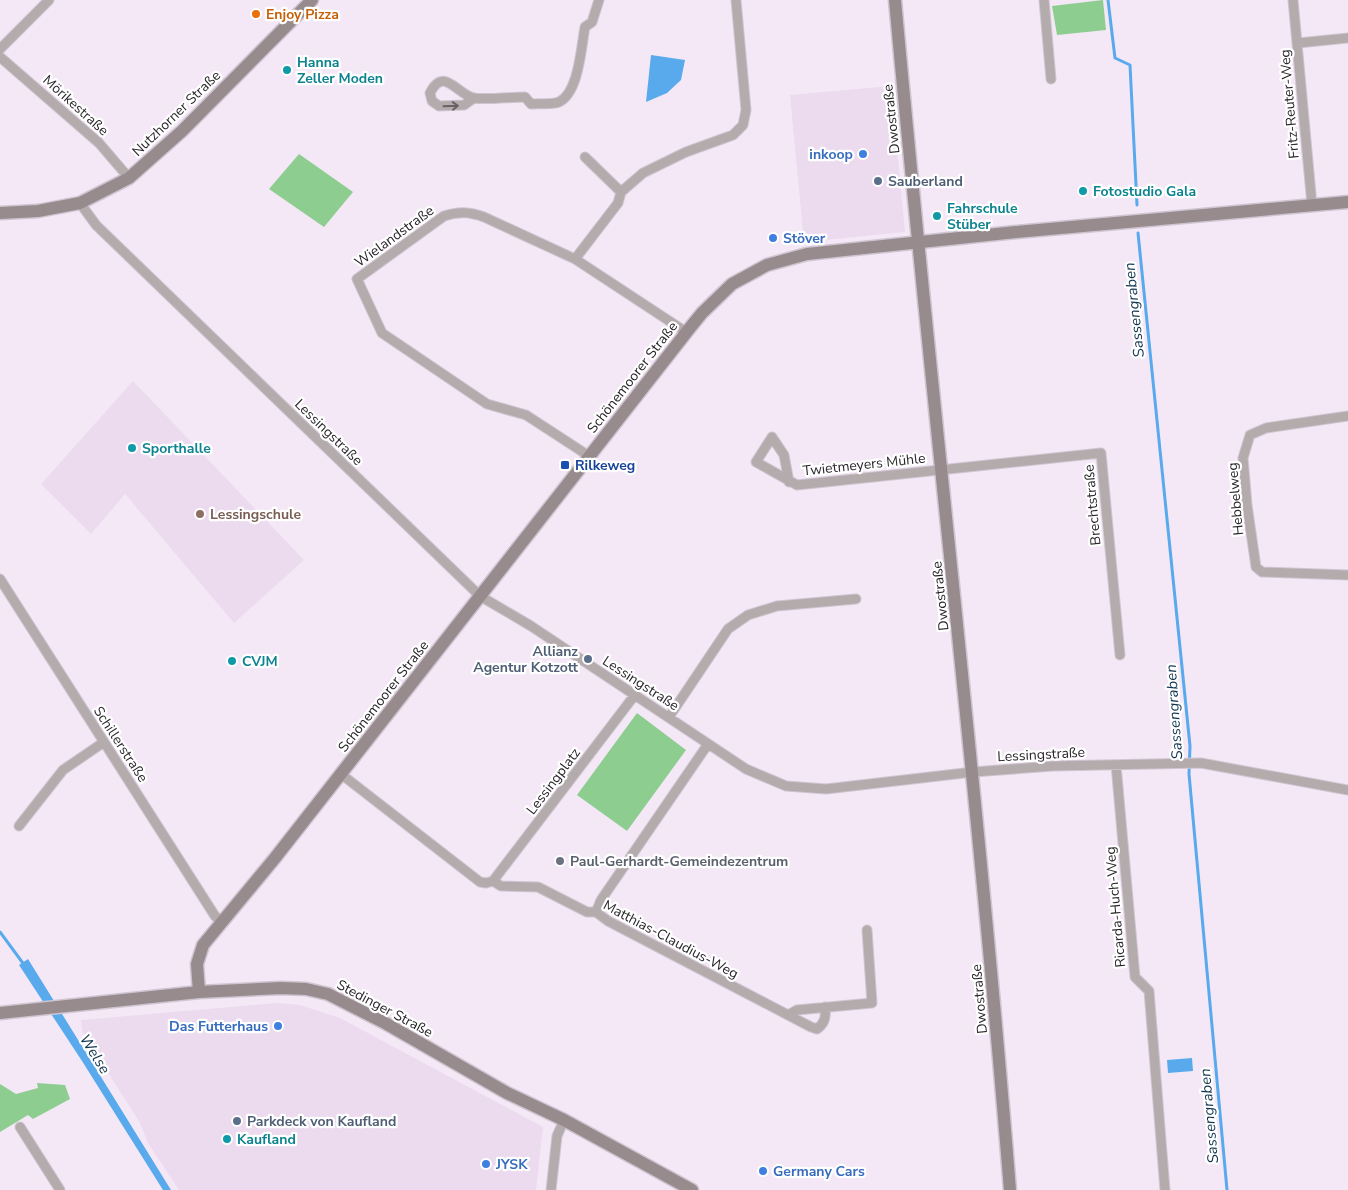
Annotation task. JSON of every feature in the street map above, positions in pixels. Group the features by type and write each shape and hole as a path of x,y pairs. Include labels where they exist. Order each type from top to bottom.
{"street":[{"path":"0,49 49,0"},
{"name":"Nutzhorner Straße","path":"0,213 38,212 80,203 129,178 175,138 312,0"},
{"path":"474,98 525,97 532,104 557,102 567,96 574,86 585,27 592,22 599,0"},
{"path":"575,259 618,203 621,192 643,173 686,152 733,135 743,125 746,110 736,0"},
{"name":"Dwostraße","path":"895,0 929,352 973,772 1010,1190"},
{"path":"1044,0 1051,78"},
{"name":"Fritz-Reuter-Weg","path":"1293,0 1312,205"},
{"path":"1298,43 1348,38"},
{"name":"Mörikestraße","path":"0,57 99,143 129,178"},
{"path":"585,157 621,192"},
{"name":"Schönemoorer Straße","path":"199,992 197,964 199,954 204,945 275,858 686,332 702,313 732,284 767,265 807,254 1348,202"},
{"name":"Lessingstraße","path":"80,203 96,225 480,596 531,626 746,769 786,786 826,789 973,772 1053,766 1201,763 1348,790"},
{"name":"Wielandstraße","path":"589,456 526,415 486,404 382,333 357,279 444,216 455,212 470,213 484,217 575,259 686,332"},
{"name":"Hebbelweg","path":"1348,416 1266,428 1250,435 1243,458 1247,505 1256,567 1262,572 1348,576"},
{"name":"Twietmeyers Mühle","path":"789,482 784,455 772,437 756,462 789,482 797,485 942,470"},
{"name":"Brechtstraße","path":"942,470 1101,453 1120,655"},
{"name":"Schillerstraße","path":"0,579 215,916 222,922"},
{"path":"669,718 728,629 748,615 777,606 856,599"},
{"name":"Lessingplatz","path":"493,882 634,696"},
{"path":"19,826 63,770 104,742"},
{"path":"596,912 601,900 708,744"},
{"name":"Ricarda-Huch-Weg","path":"1116,765 1135,977 1149,991 1165,1190"},
{"name":"Matthias-Claudius-Weg","path":"341,774 480,882 493,882 501,886 538,887 587,912 596,912 608,921 816,1029 823,1024 826,1015 825,1007"},
{"path":"788,1015 797,1010 872,1002 866,930"},
{"name":"Stedinger Straße","path":"0,1012 199,992 281,988 328,994 385,1023 507,1093 564,1120 692,1190"},
{"path":"551,1190 557,1136 564,1120"},
{"path":"20,1127 60,1190"}],"shaded area":[{"path":"891,86 905,232 804,242 790,95"},
{"name":"Lessingschule","path":"133,381 304,560 234,623 125,494 91,534 41,484"},
{"path":"277,1003 300,1005 340,1018 543,1127 536,1190 179,1190 148,1143 140,1123 82,1031 81,1020"}],"green space":[{"path":"1103,0 1106,30 1057,35 1052,6"},
{"path":"299,154 353,192 324,227 269,189"},
{"path":"637,713 686,750 627,831 577,795"},
{"path":"37,1083 65,1085 70,1099 33,1119 28,1115 0,1132 0,1084 16,1094 38,1088"}],"water":[{"path":"651,55 685,60 681,80 667,93 646,102"},
{"path":"28,959 171,1190 163,1190 19,965"},
{"path":"1192,1058 1193,1071 1168,1073 1167,1060"}],"waterway":[{"name":"Sassengraben","path":"1108,0 1115,58 1130,65 1137,205"},
{"name":"Sassengraben","path":"1138,233 1190,746 1189,774 1227,1190"},
{"name":"Welse","path":"0,932 25,966"}],"place":[{"name":"Enjoy Pizza","path":"256,14"},
{"name":"Hanna Zeller Moden","path":"287,70"},
{"name":"inkoop","path":"863,154"},
{"name":"Sauberland","path":"878,181"},
{"name":"Fotostudio Gala","path":"1083,191"},
{"name":"Fahrschule Stüber","path":"937,216"},
{"name":"Stöver","path":"773,238"},
{"name":"Sporthalle","path":"132,448"},
{"name":"Rilkeweg","path":"565,465"},
{"name":"Lessingschule","path":"200,514"},
{"name":"Allianz Agentur Kotzott","path":"588,659"},
{"name":"CVJM","path":"232,661"},
{"name":"Paul-Gerhardt-Gemeindezentrum","path":"560,861"},
{"name":"Das Futterhaus","path":"278,1026"},
{"name":"Parkdeck von Kaufland","path":"237,1121"},
{"name":"Kaufland","path":"227,1139"},
{"name":"JYSK","path":"486,1164"},
{"name":"Germany Cars","path":"763,1171"}]}
